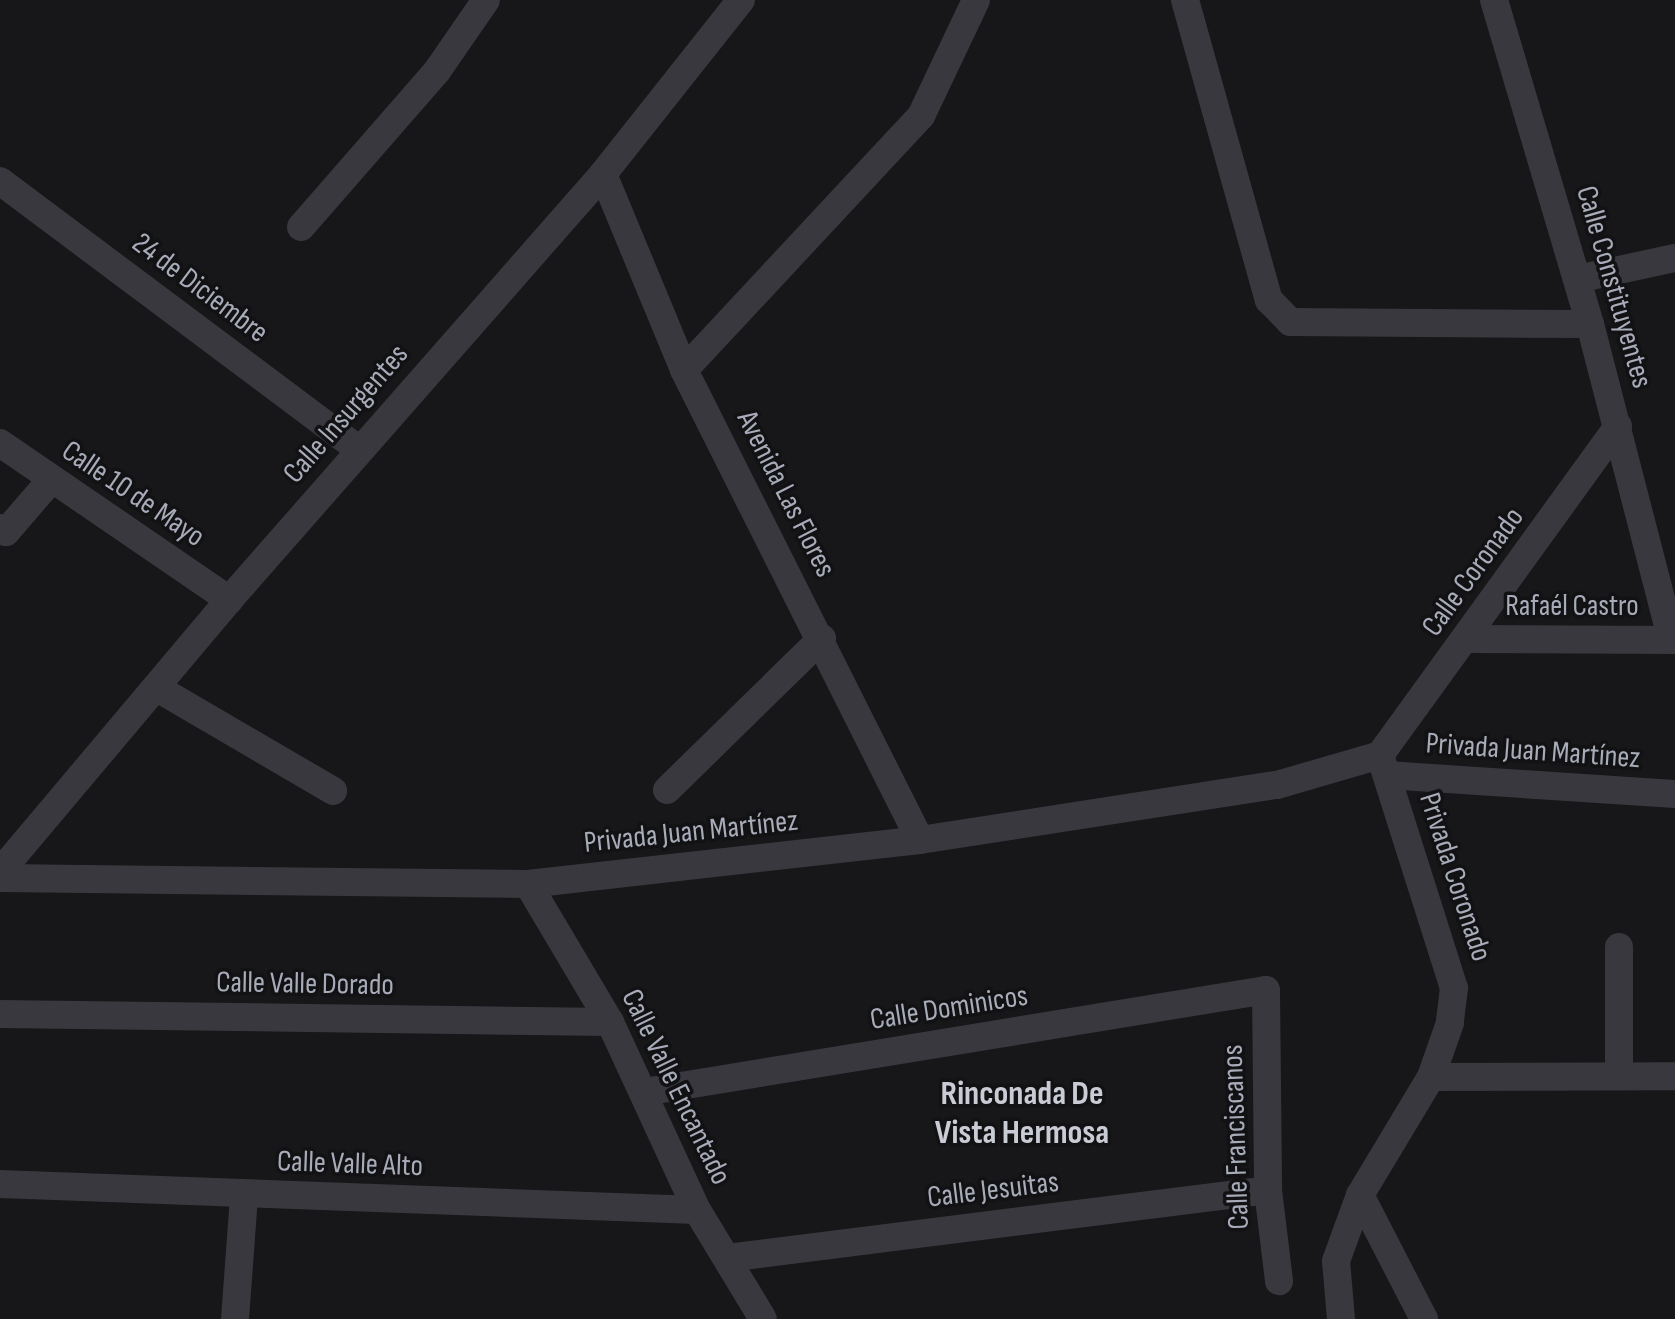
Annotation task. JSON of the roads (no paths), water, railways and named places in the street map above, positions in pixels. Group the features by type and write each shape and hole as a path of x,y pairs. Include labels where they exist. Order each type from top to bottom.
{"street":[{"path":"301,227 437,71 486,0"},
{"name":"Calle Insurgentes","path":"0,875 229,600 603,174 741,0"},
{"path":"684,370 921,116 976,0"},
{"path":"1185,0 1269,300 1290,322 1590,324"},
{"name":"Calle Constituyentes","path":"1494,0 1590,324 1674,640"},
{"name":"Avenida Las Flores","path":"603,174 684,370 822,638 920,840"},
{"name":"24 de Diciembre","path":"0,181 359,450"},
{"path":"1577,279 1675,258"},
{"name":"Calle Coronado","path":"1384,765 1468,639 1618,426"},
{"name":"Calle 10 de Mayo","path":"0,443 50,481 229,600"},
{"path":"0,528 6,532 50,481"},
{"path":"667,790 822,638"},
{"name":"Rafaél Castro","path":"1468,639 1674,640"},
{"path":"157,688 333,791"},
{"name":"Privada Juan Martínez","path":"0,875 528,884 920,840 1277,785 1384,765 1675,794"},
{"name":"Privada Coronado","path":"1341,1319 1336,1261 1360,1195 1431,1077 1450,1023 1454,988 1384,765"},
{"name":"Calle Valle Encantado","path":"528,884 610,1022 697,1210 763,1319"},
{"path":"1619,947 1619,1076"},
{"name":"Calle Dominicos","path":"644,1092 1266,990"},
{"name":"Calle Franciscanos","path":"1266,990 1268,1190 1279,1281"},
{"name":"Calle Valle Dorado","path":"0,1014 610,1022"},
{"path":"1431,1077 1675,1076"},
{"name":"Calle Valle Alto","path":"0,1184 697,1210"},
{"name":"Calle Jesuitas","path":"727,1258 1268,1190"},
{"path":"235,1319 244,1195"},
{"path":"1360,1195 1424,1319"}],"district":[{"name":"Rinconada De Vista Hermosa","path":"1022,1112"}]}
